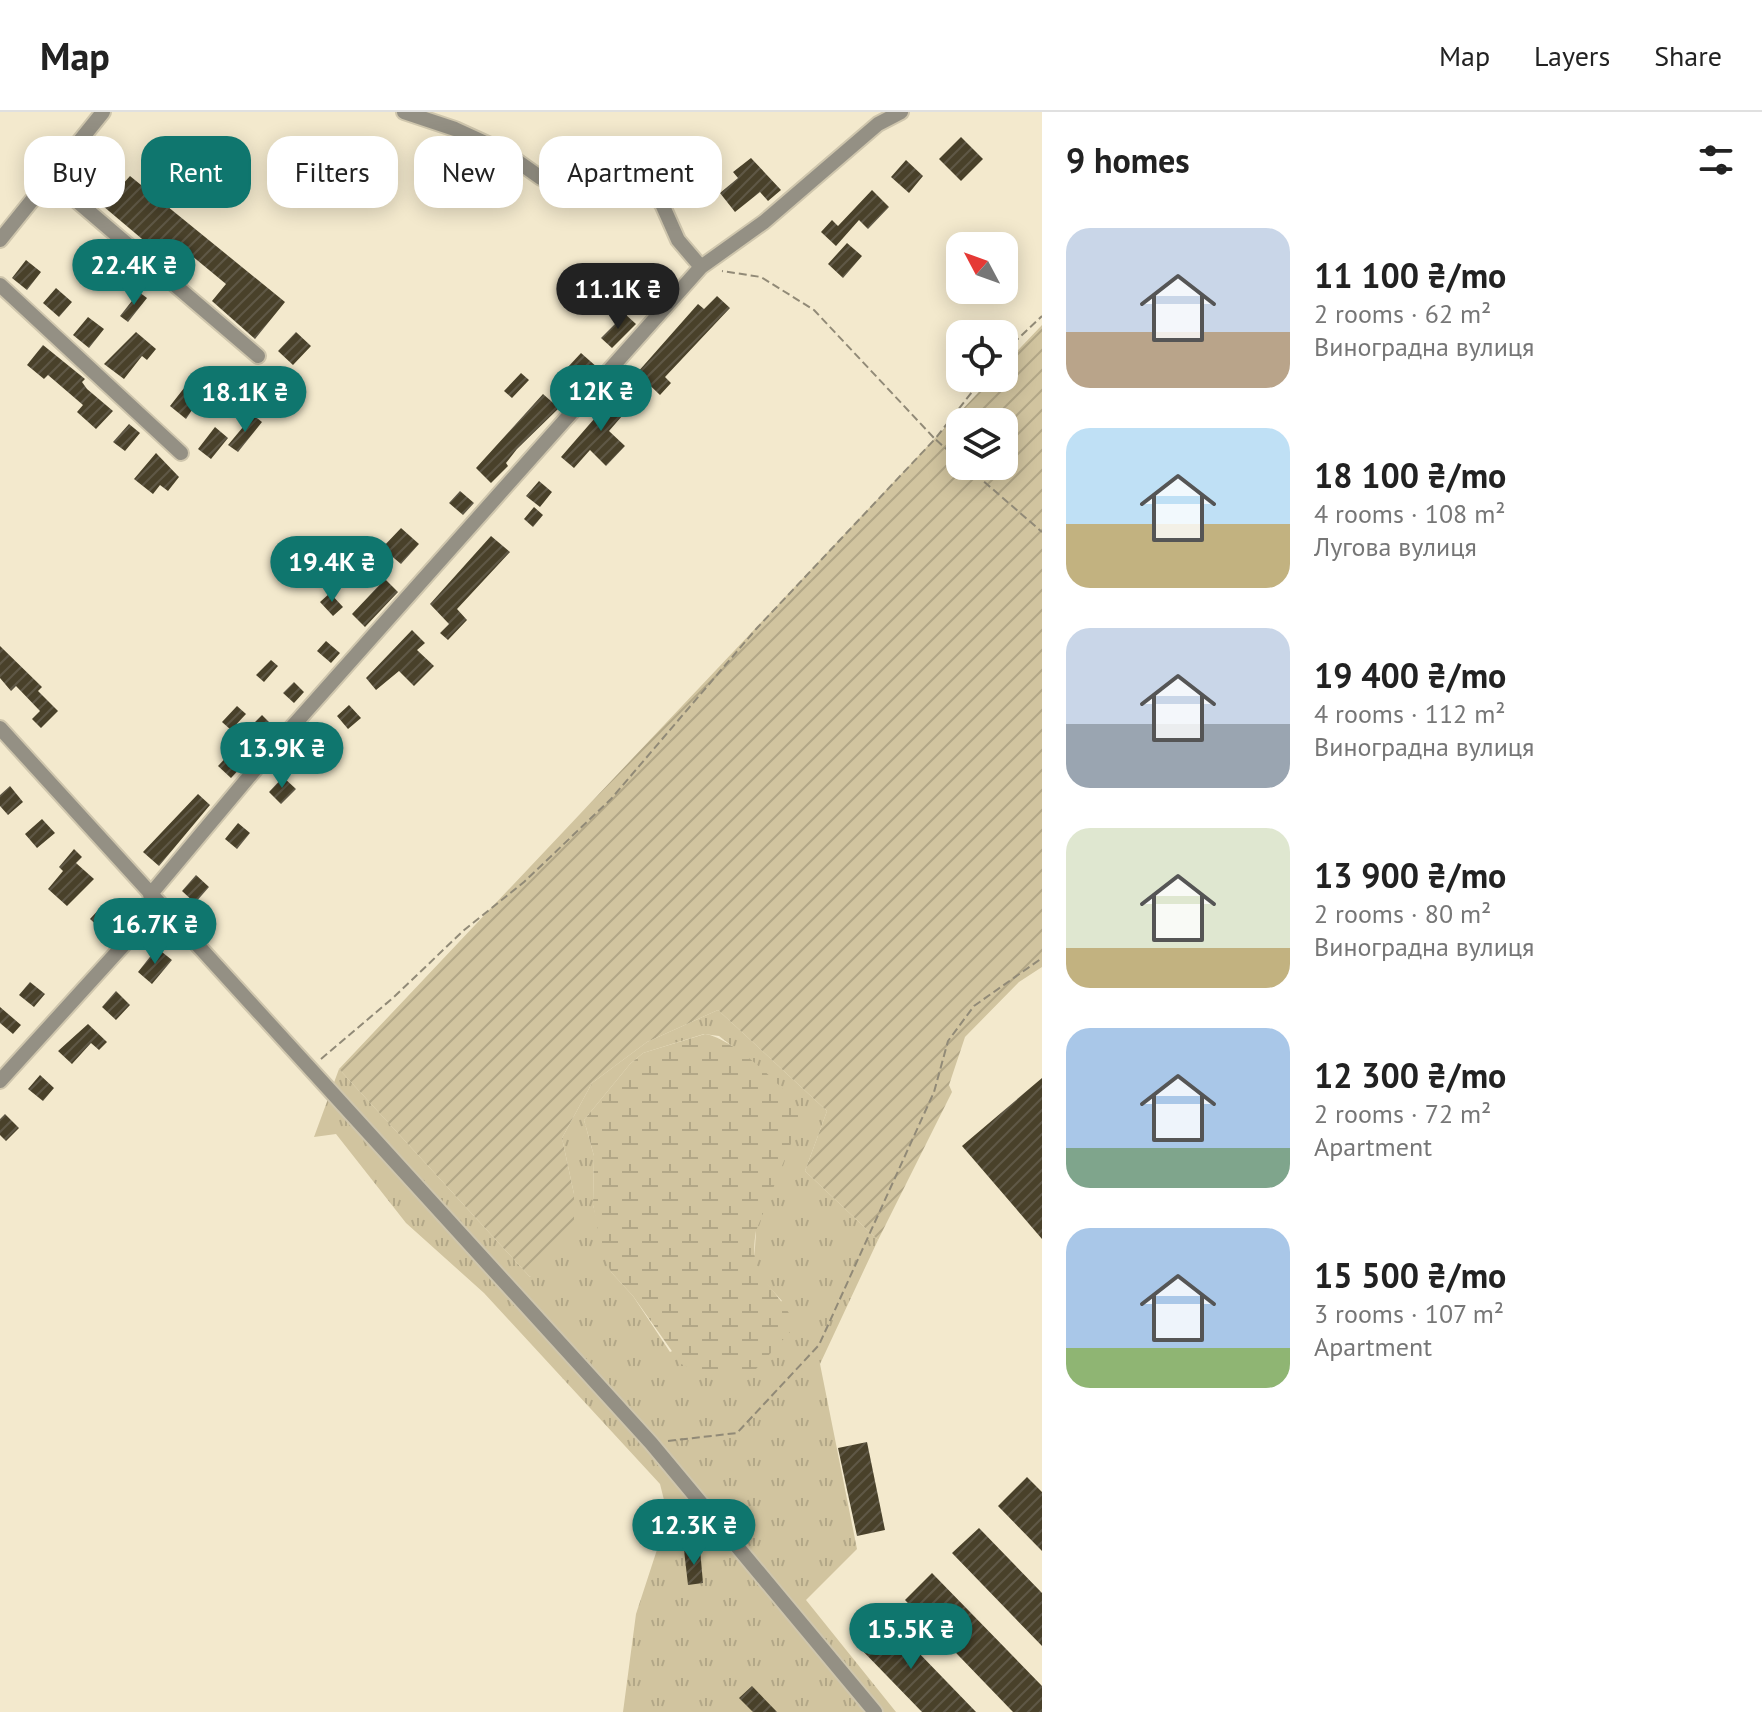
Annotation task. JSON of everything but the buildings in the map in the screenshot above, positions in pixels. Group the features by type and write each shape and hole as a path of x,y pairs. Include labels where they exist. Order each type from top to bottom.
{"street":[{"path":"84,136 103,112"},
{"path":"404,112 455,129 503,151 541,178 603,175 643,182 662,204 678,240 701,267"},
{"path":"0,1081 154,901 268,754 701,267 764,222 878,124 901,112"},
{"path":"0,240 27,208"},
{"path":"85,208 258,356"},
{"path":"0,285 181,453"},
{"path":"0,728 154,901 651,1443 875,1712"}],"path":[{"path":"701,267 761,277 814,310 946,449"},
{"path":"1018,339 1042,316"},
{"path":"309,1069 394,997 463,931 524,882 611,799 757,628 935,439 972,392"},
{"path":"982,480 1042,532"},
{"path":"651,1443 737,1433 819,1345 934,1092 948,1041 974,1006 1042,958"}],"green space":[{"path":"1042,325 1042,967 1019,982 965,1037 949,1085 952,1092 878,1240 805,1171 827,1111 718,1010 647,1042 592,1083 562,1138 574,1194 574,1235 530,1277 339,1069 946,427 946,480 1018,480 1018,408 964,408 979,392 1018,392 1018,350"},
{"path":"718,1010 827,1111 805,1171 878,1240 820,1364 857,1549 806,1600 896,1712 623,1712 636,1614 668,1516 660,1484 484,1293 406,1223 336,1134 314,1137 339,1069 530,1277 574,1194 562,1138 592,1083 647,1042","holes":["704,1034 719,1036 732,1046 756,1231 754,1264 761,1278 782,1301 670,1352 633,1296 611,1272 593,1205 594,1156 584,1120 630,1064 643,1053"]},
{"path":"705,1034 730,1045 760,1067 786,1093 802,1116 756,1231 754,1246 762,1277 790,1315 790,1332 756,1369 746,1373 697,1371 681,1364 633,1296 611,1272 603,1254 593,1205 594,1156 584,1120 630,1064 643,1053"}]}
